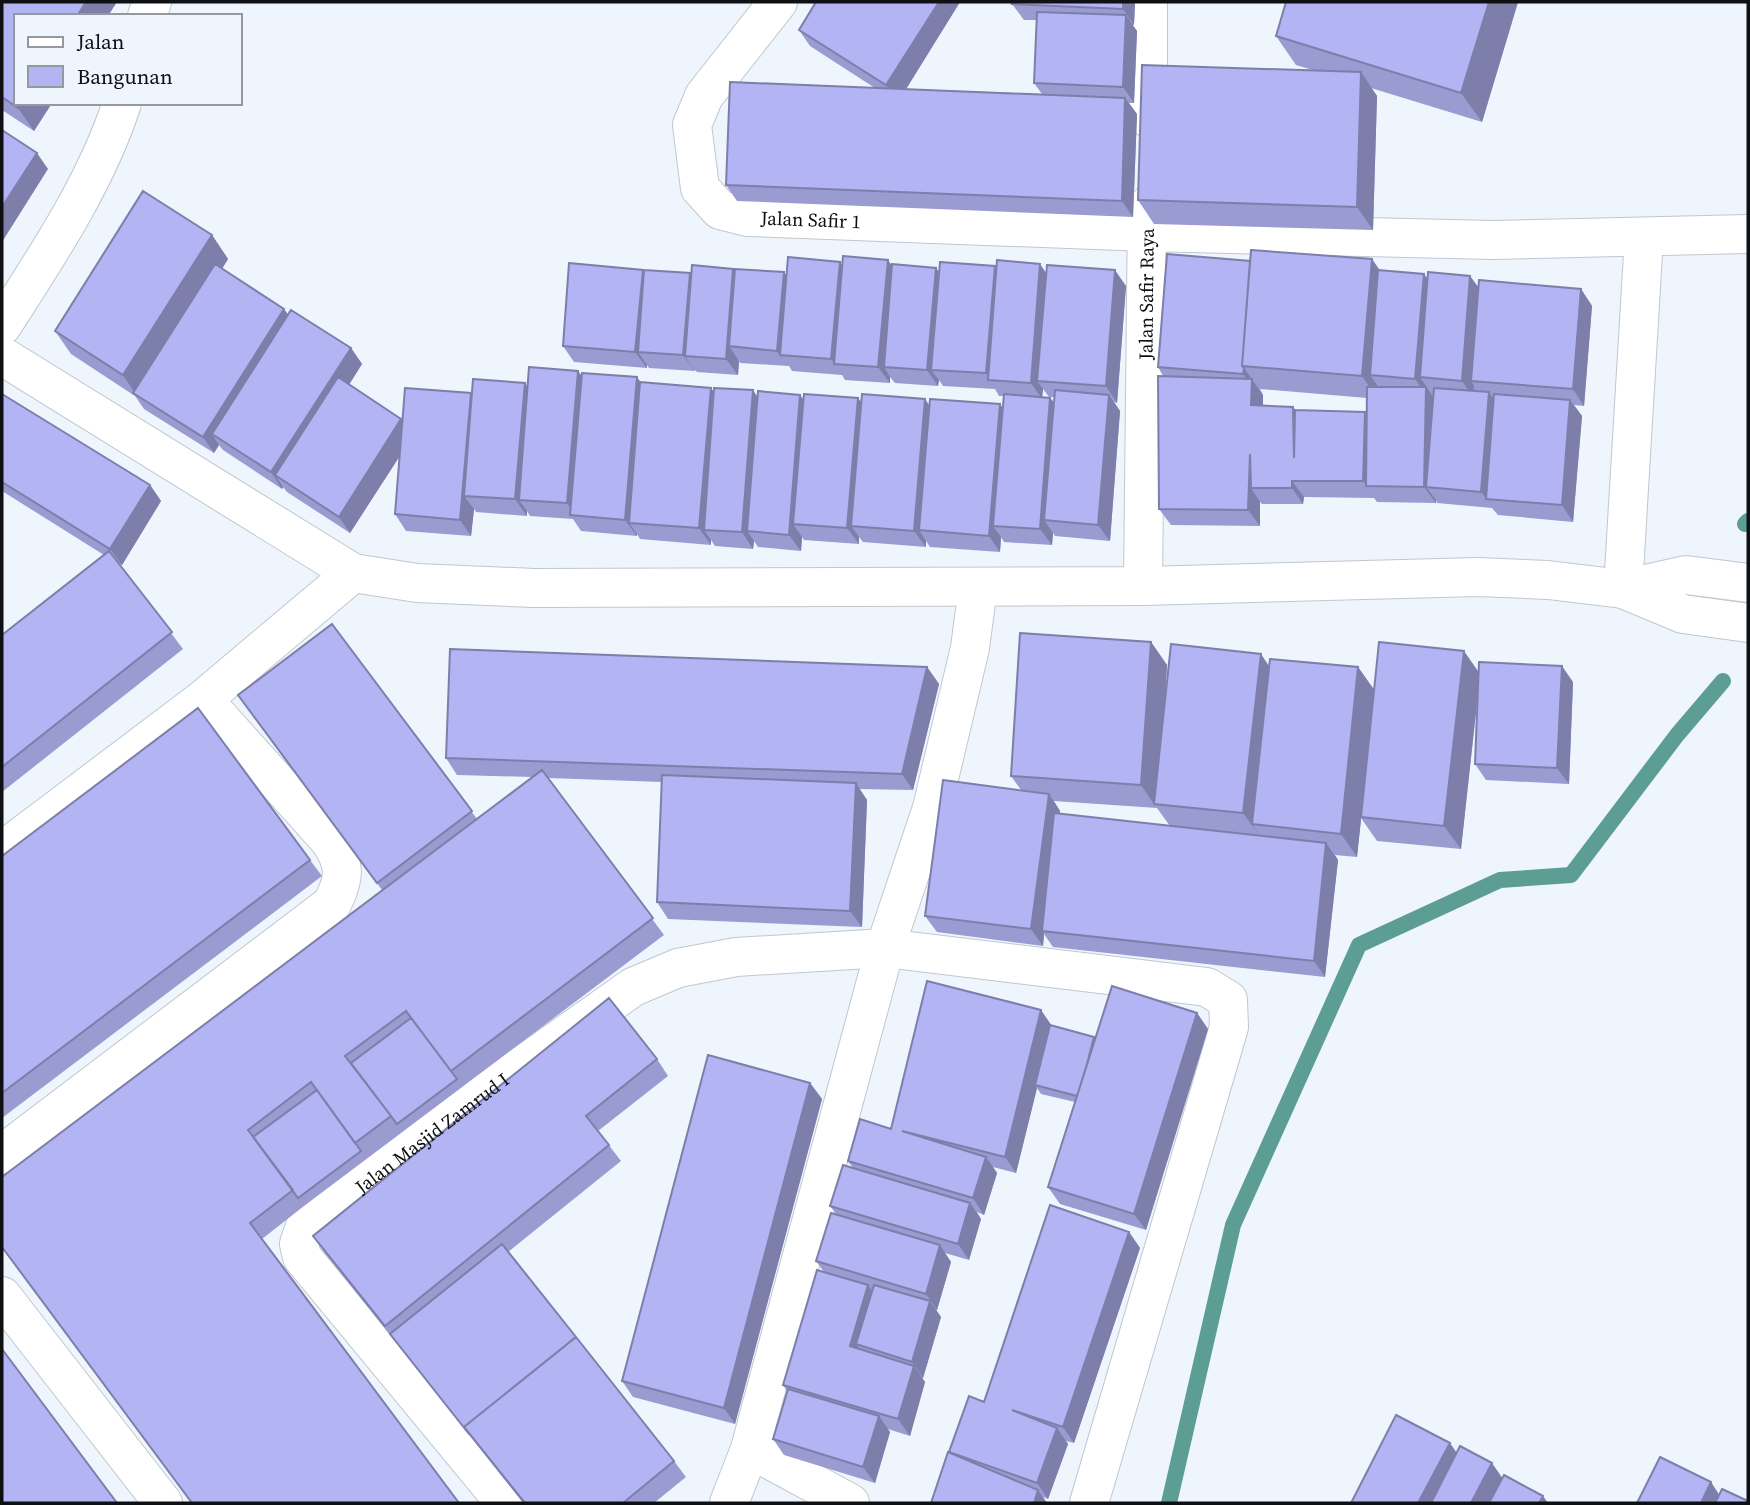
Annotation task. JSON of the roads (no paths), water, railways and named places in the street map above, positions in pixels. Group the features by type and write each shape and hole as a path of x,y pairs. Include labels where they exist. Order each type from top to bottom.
{"street":[{"name":"Jalan Safir 1","path":"778,2 704,96 692,125 700,188 720,209 748,217 1147,232 1493,240 1748,234"},
{"name":"Jalan Safir Raya","path":"1143,586 1148,2"},
{"path":"2,326 48,254 103,153 121,105"},
{"path":"1623,589 1644,237"},
{"path":"2,356 353,573 417,583 534,588 978,587 1143,586 1478,577 1548,580 1623,589 1683,614 1748,623"},
{"path":"2,851 201,701 353,573"},
{"path":"1623,589 1686,575 1748,583"},
{"path":"729,1503 750,1449 885,948 932,808 970,648 978,587"},
{"path":"2,1154 332,904 339,891 344,873 339,854 330,841 218,716 201,701"},
{"name":"Jalan Masjid Zamrud I","path":"505,1503 302,1257 299,1244 304,1229 509,1074 633,987 678,968 737,957 885,948 1207,987 1228,1000 1229,1027 1089,1503"},
{"path":"2,1296 163,1503"},
{"path":"750,1449 849,1503"}],"waterway":[{"path":"1745,524 1748,521"},
{"path":"1169,1503 1233,1225 1359,945 1500,880 1571,875 1677,735 1723,681"}]}
